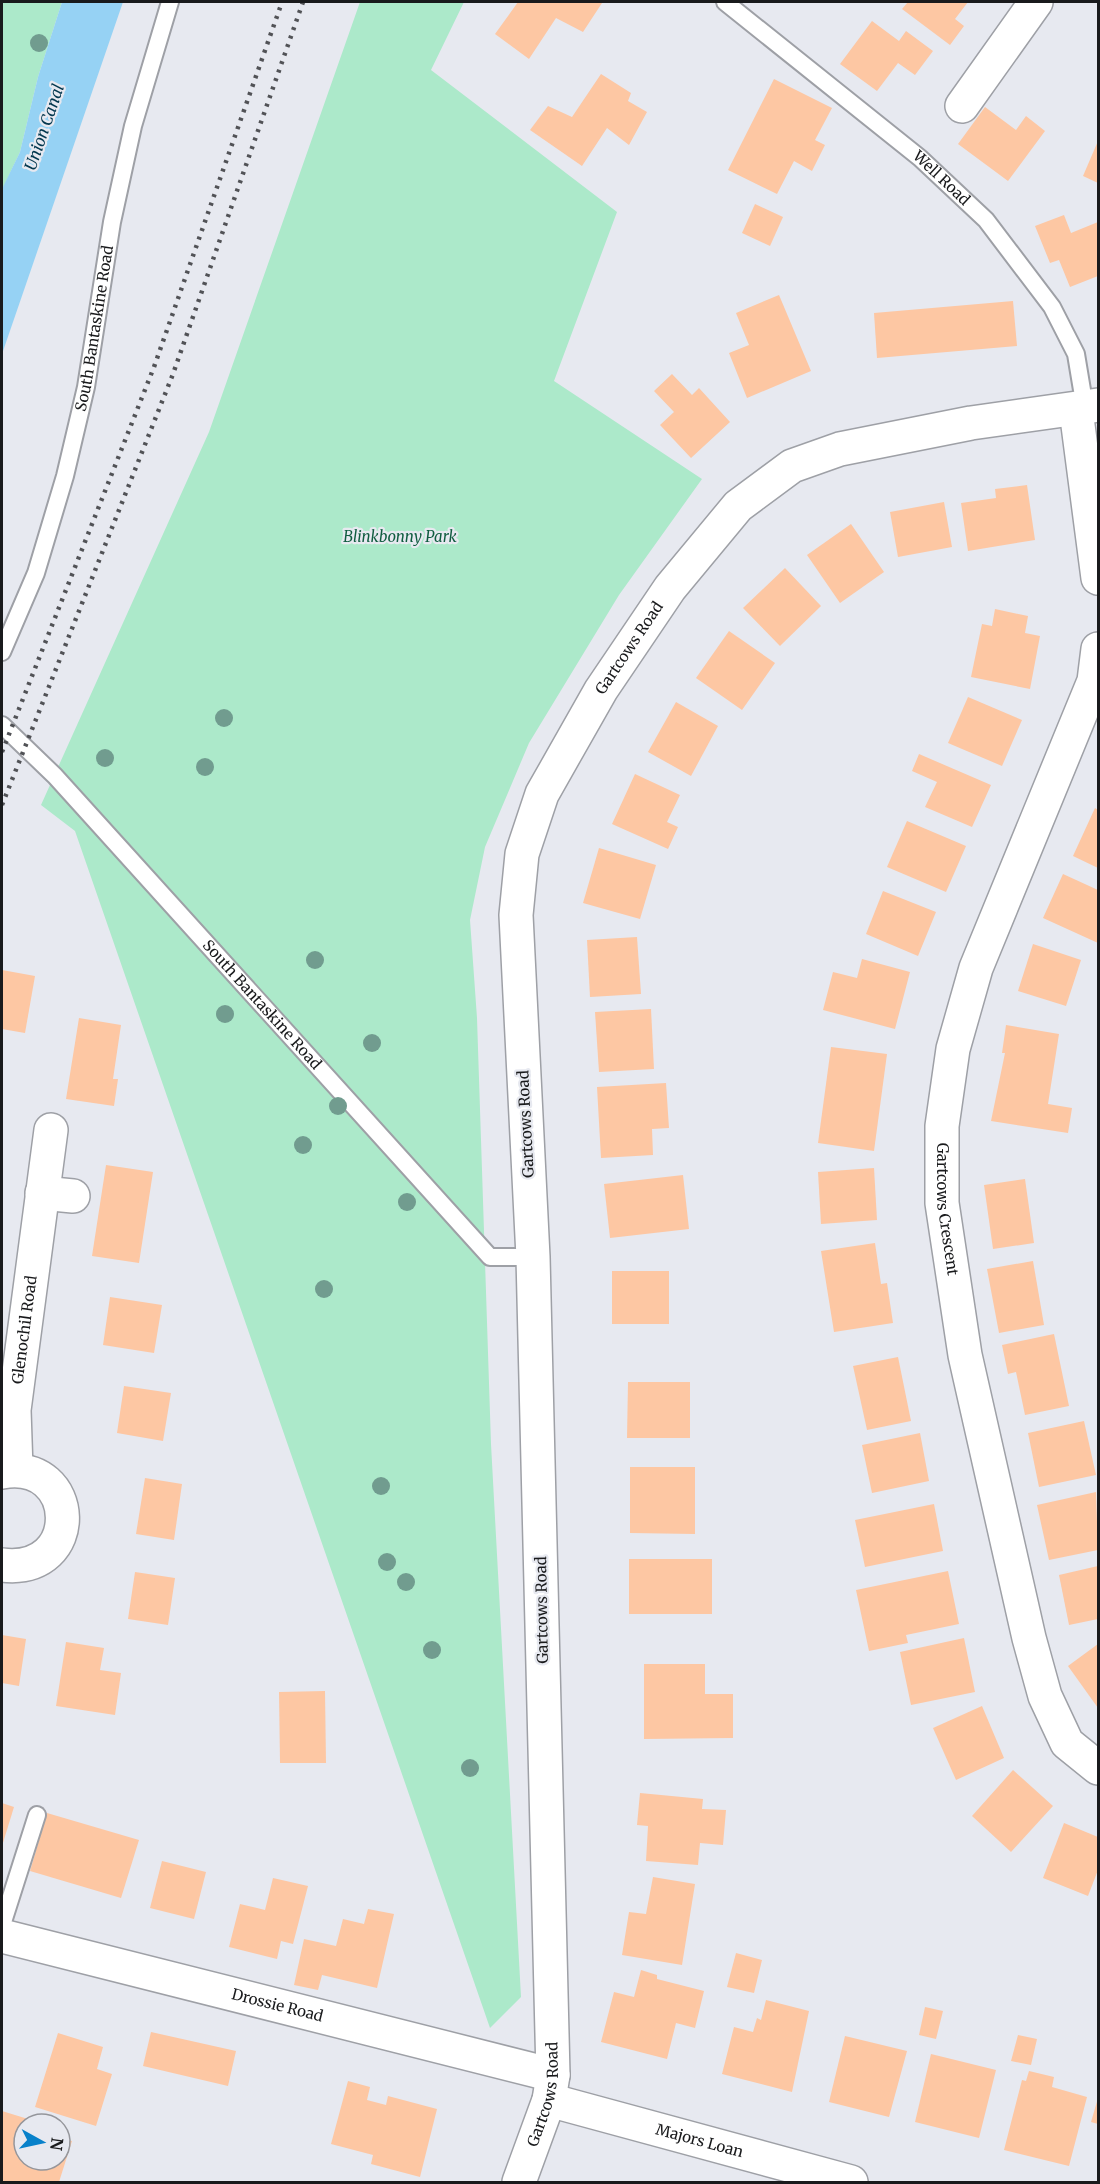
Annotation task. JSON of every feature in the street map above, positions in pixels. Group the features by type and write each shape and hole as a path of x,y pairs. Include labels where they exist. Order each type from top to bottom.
{"street":[{"path":"962,106 1036,2"},
{"path":"1086,408 1098,578"},
{"name":"Gartcows Road","path":"519,2182 551,2088 533,1257 516,915 522,854 542,794 601,690 670,588 733,512 792,466 840,449 971,423 1086,408"},
{"name":"Gartcows Crescent","path":"1098,649 1094,681 976,968 953,1049 942,1126 942,1203 965,1355 1029,1638 1045,1696 1067,1743 1098,1768"},
{"name":"Glenochil Road","path":"2,1565 17,1567 34,1563 46,1555 57,1542 63,1526 63,1509 57,1494 47,1481 32,1472 9,1471 14,1410 58,1195 51,1130"},
{"name":"Drossie Road","path":"2,1936 482,2060 551,2088"},
{"name":"Majors Loan","path":"551,2088 850,2182"}],"lane":[{"name":"South Bantaskine Road","path":"2,652 36,573 64,476 86,387 112,222 133,126 170,2"},
{"name":"Well Road","path":"725,2 920,158 986,220 1052,307 1076,354 1086,408"},
{"name":"South Bantaskine Road","path":"2,725 55,776 490,1257 533,1257"},
{"path":"2,1925 37,1815"}],"green space":[{"path":"2,2 62,2 38,77 20,152 2,190"},
{"name":"Blinkbonny Park","path":"360,2 464,2 431,70 617,212 554,381 702,479 619,595 529,743 485,847 470,920 477,1018 491,1444 521,1997 490,2028 75,831 41,805 209,432"}],"water":[{"name":"Union Canal","path":"62,2 123,2 2,354 2,189 20,152 38,77"}],"building":[{"path":"518,2 602,3 583,32 556,18 529,59 495,34"},
{"path":"908,2 968,2 955,19 964,26 950,45 902,9"},
{"path":"872,21 899,41 906,31 933,51 915,75 898,63 877,91 840,64"},
{"path":"601,74 631,93 628,101 647,112 629,145 607,128 582,166 530,130 548,106 572,117"},
{"path":"774,79 832,108 815,140 825,145 812,171 794,161 777,194 728,170"},
{"path":"985,107 1016,130 1026,116 1045,131 1008,181 958,144"},
{"path":"1098,141 1098,183 1083,176"},
{"path":"755,204 783,217 770,246 742,233"},
{"path":"1064,215 1071,233 1098,222 1098,276 1070,287 1059,260 1050,263 1035,226"},
{"path":"779,295 811,371 747,398 729,353 749,345 736,313"},
{"path":"1013,301 1017,346 877,358 874,313"},
{"path":"672,374 692,395 699,388 730,422 691,458 660,425 674,412 654,391"},
{"path":"1027,485 1035,540 968,551 961,503 996,498 995,489"},
{"path":"944,502 952,547 898,557 890,512"},
{"path":"851,524 884,572 840,603 807,555"},
{"path":"785,568 821,606 780,646 743,608"},
{"path":"995,609 1028,616 1025,633 1040,636 1030,689 971,677 982,624 992,626"},
{"path":"729,631 775,663 742,710 696,678"},
{"path":"968,697 1022,720 1002,766 948,743"},
{"path":"676,702 718,726 691,776 648,752"},
{"path":"919,754 991,785 972,827 925,807 937,782 912,771"},
{"path":"635,774 680,795 667,822 678,827 668,849 612,824"},
{"path":"1095,808 1098,810 1098,868 1073,856"},
{"path":"907,821 966,846 946,892 887,867"},
{"path":"599,848 656,865 640,919 583,903"},
{"path":"1063,874 1098,890 1098,943 1043,918"},
{"path":"883,891 936,912 918,956 866,934"},
{"path":"637,937 641,994 590,997 587,940"},
{"path":"1033,944 1081,960 1066,1006 1018,991"},
{"path":"862,959 910,972 895,1029 823,1010 833,972 857,978"},
{"path":"2,970 35,976 25,1033 2,1029"},
{"path":"651,1009 654,1069 599,1072 595,1012"},
{"path":"79,1018 121,1025 113,1079 118,1079 114,1106 66,1099"},
{"path":"1006,1025 1059,1034 1048,1104 1072,1108 1068,1133 991,1121 1005,1053 1002,1053"},
{"path":"831,1047 887,1054 874,1151 818,1143"},
{"path":"666,1083 669,1128 652,1129 653,1155 601,1158 597,1087"},
{"path":"106,1165 153,1172 139,1263 92,1256"},
{"path":"874,1168 877,1220 821,1224 818,1172"},
{"path":"683,1175 689,1229 610,1238 604,1184"},
{"path":"1025,1179 1034,1243 993,1249 984,1185"},
{"path":"875,1243 881,1284 887,1283 893,1323 834,1332 821,1251"},
{"path":"1033,1261 1044,1325 999,1333 987,1269"},
{"path":"612,1271 669,1271 669,1324 612,1324"},
{"path":"110,1297 162,1305 154,1353 103,1345"},
{"path":"1054,1334 1069,1406 1025,1415 1016,1372 1008,1374 1002,1345"},
{"path":"898,1357 911,1421 867,1430 853,1366"},
{"path":"628,1382 690,1382 690,1438 627,1438"},
{"path":"124,1386 171,1393 163,1441 117,1433"},
{"path":"1084,1421 1096,1475 1039,1487 1028,1433"},
{"path":"920,1433 929,1481 872,1493 862,1445"},
{"path":"630,1467 695,1467 695,1534 630,1533"},
{"path":"145,1478 182,1484 174,1540 136,1534"},
{"path":"1096,1492 1098,1550 1049,1560 1037,1505"},
{"path":"934,1504 943,1551 865,1567 855,1520"},
{"path":"629,1559 712,1559 712,1614 629,1614"},
{"path":"1098,1566 1098,1619 1069,1625 1059,1575"},
{"path":"948,1571 959,1624 906,1635 908,1643 869,1651 856,1590"},
{"path":"135,1572 175,1578 168,1625 128,1619"},
{"path":"2,1635 26,1639 19,1686 2,1683"},
{"path":"964,1638 975,1692 911,1705 900,1652"},
{"path":"66,1642 104,1648 100,1670 121,1673 115,1715 56,1706"},
{"path":"1098,1644 1098,1708 1068,1666"},
{"path":"644,1664 705,1664 705,1694 733,1694 733,1738 644,1739"},
{"path":"325,1691 326,1763 280,1763 279,1692"},
{"path":"982,1706 1004,1758 956,1780 933,1728"},
{"path":"1013,1770 1053,1806 1011,1852 972,1816"},
{"path":"640,1793 703,1799 702,1809 726,1810 723,1845 700,1843 698,1865 646,1861 648,1826 637,1825"},
{"path":"2,1803 14,1807 2,1846"},
{"path":"47,1813 139,1840 121,1898 30,1871"},
{"path":"1064,1823 1098,1837 1098,1870 1088,1896 1043,1878"},
{"path":"162,1861 206,1872 194,1919 150,1908"},
{"path":"653,1877 695,1884 682,1965 622,1955 629,1912 646,1914"},
{"path":"273,1878 308,1886 293,1944 281,1941 277,1959 229,1947 240,1904 265,1910"},
{"path":"368,1909 394,1914 377,1988 322,1975 318,1990 294,1985 304,1939 336,1946 343,1919 364,1924"},
{"path":"736,1953 762,1960 754,1993 727,1987"},
{"path":"641,1970 657,1975 657,1979 704,1991 695,2028 676,2023 667,2059 601,2042 614,1992 634,1997"},
{"path":"766,2000 809,2011 792,2092 722,2074 734,2027 753,2032 757,2018 761,2020"},
{"path":"925,2007 943,2011 936,2039 919,2035"},
{"path":"151,2032 236,2051 228,2086 143,2066"},
{"path":"58,2033 103,2047 97,2069 112,2074 96,2126 72,2119 72,2112 51,2112 35,2107"},
{"path":"1018,2035 1037,2039 1031,2065 1011,2061"},
{"path":"845,2036 907,2051 889,2117 829,2102"},
{"path":"931,2054 996,2070 979,2138 915,2122"},
{"path":"1029,2071 1054,2077 1052,2087 1087,2097 1069,2166 1004,2150 1022,2080 1026,2081"},
{"path":"348,2081 370,2087 367,2100 386,2105 388,2096 437,2109 420,2177 371,2164 373,2155 331,2144"},
{"path":"1098,2098 1098,2124 1091,2122"},
{"path":"2,2111 12,2114 12,2172 62,2172 59,2182 2,2182"}],"railway":[{"path":"2,752 154,367 282,2"},
{"path":"2,805 173,374 303,2"}]}
